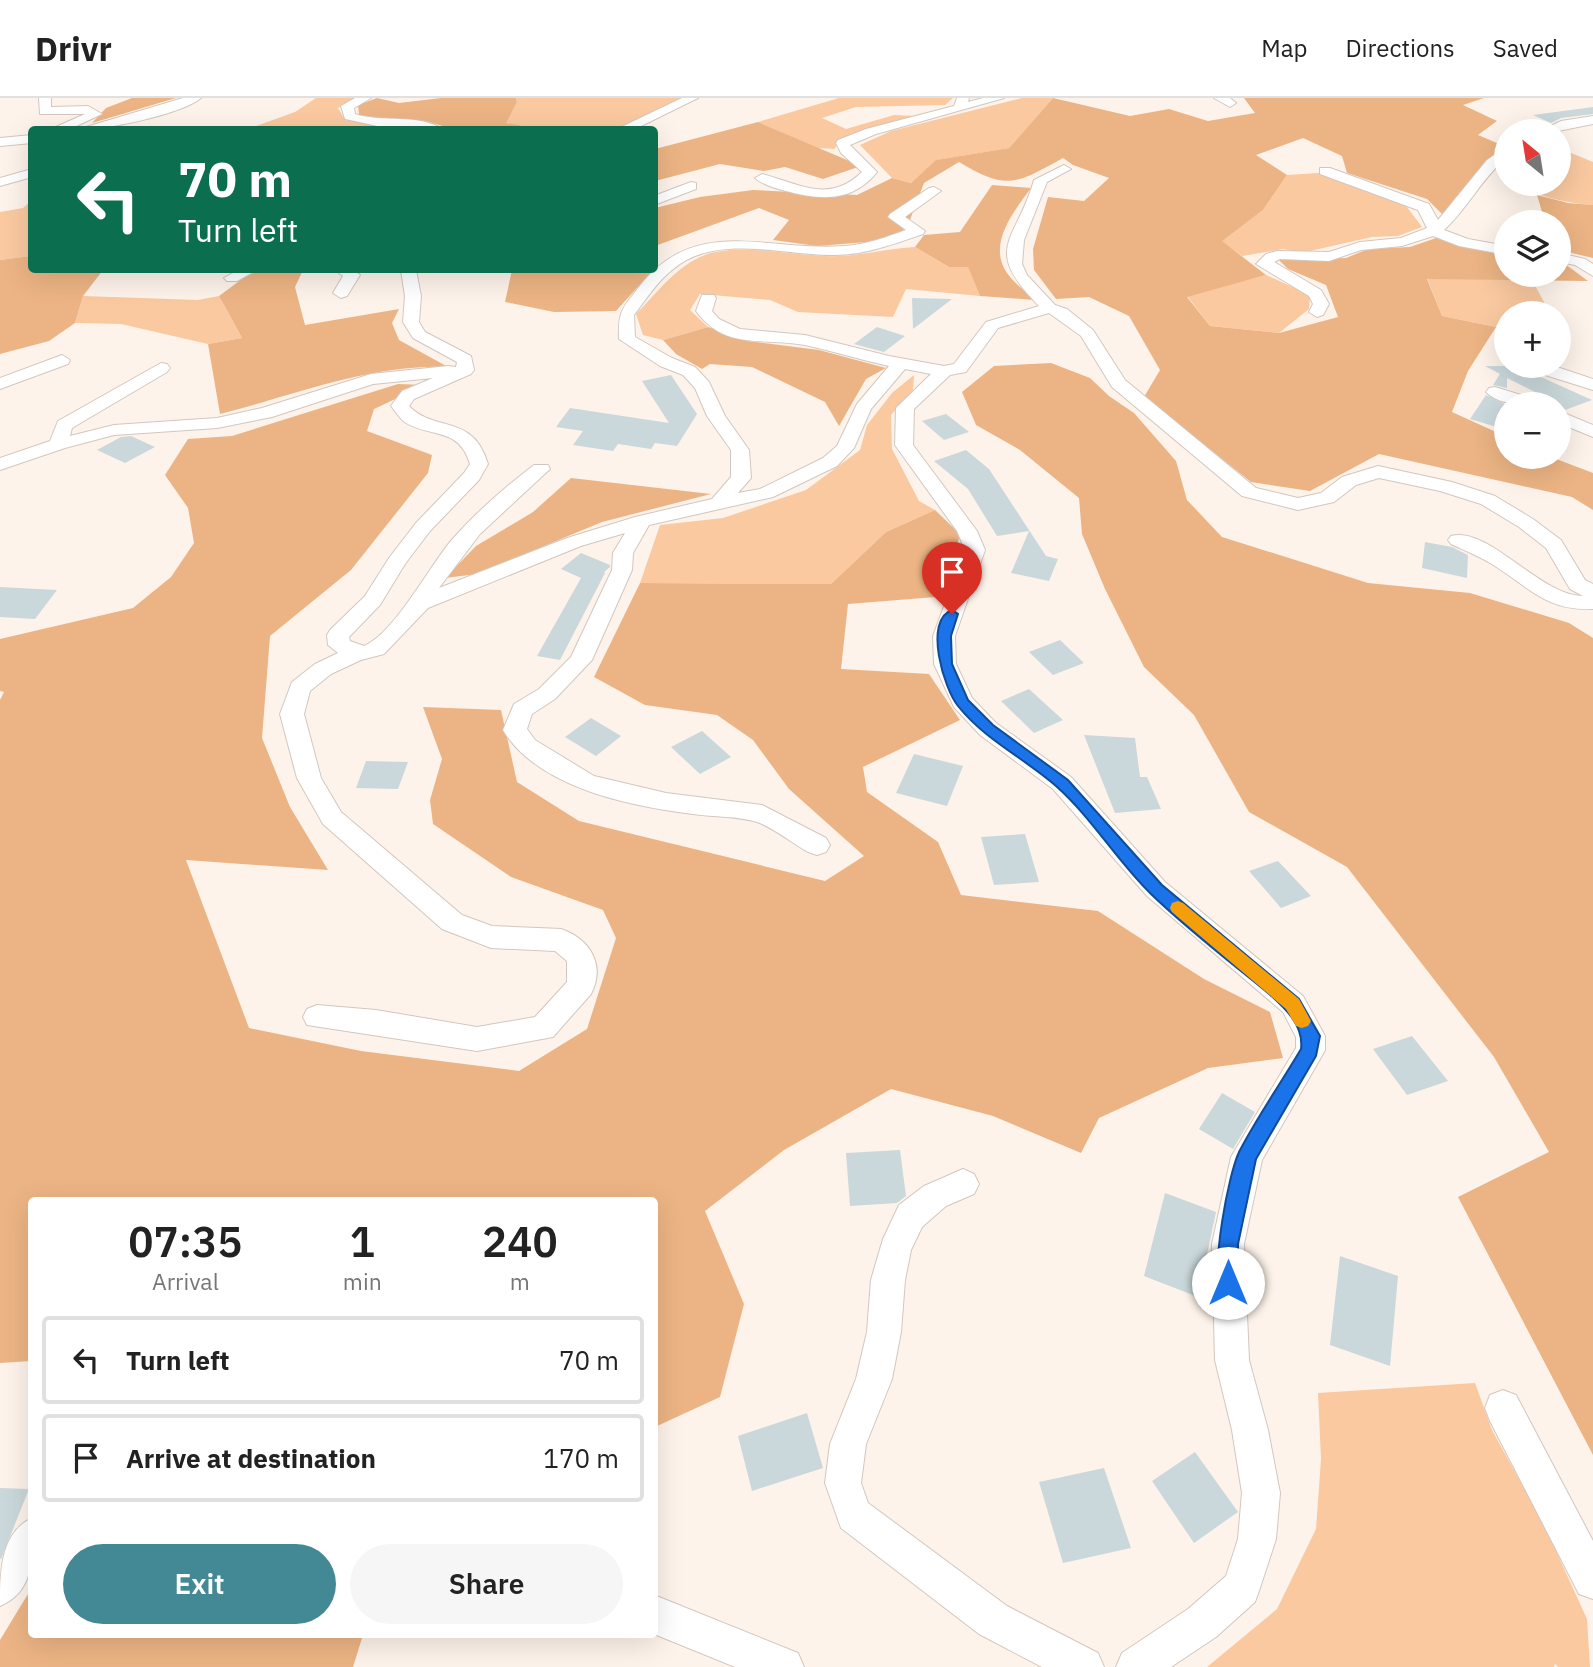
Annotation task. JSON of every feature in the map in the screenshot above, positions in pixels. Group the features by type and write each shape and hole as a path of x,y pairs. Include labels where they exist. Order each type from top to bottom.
{"street":[{"path":"45,98 44,111 88,110 96,114 65,126"},
{"path":"99,126 142,116 195,98"},
{"path":"365,98 346,106 349,116 362,122 428,126"},
{"path":"630,126 692,98"},
{"path":"762,178 818,192 839,193 858,184 870,172 846,150 843,143 916,118 944,114 961,103 998,98"},
{"path":"1572,123 1593,120"},
{"path":"0,142 27,139"},
{"path":"1317,312 1321,304 1315,293 1264,264 1267,258 1279,254 1298,257 1333,256 1359,246 1404,242 1436,232 1455,215 1471,187 1494,161"},
{"path":"1064,169 1041,180 1039,194 1014,248 1017,273 1049,308 1061,312 1087,333 1118,383 1249,492 1298,503 1326,498 1349,481 1378,472 1445,486 1488,500 1526,523 1555,544 1577,584 1593,593"},
{"path":"1325,171 1424,207 1436,232 1464,243 1494,249"},
{"path":"0,182 28,174"},
{"path":"658,199 691,186"},
{"path":"717,506 741,478 740,450 716,416 703,386 689,370 666,362 627,339 626,315 656,276 673,262 712,245 837,251 870,247 918,231 895,217 934,191"},
{"path":"1571,260 1580,262 1593,271"},
{"path":"232,278 243,273"},
{"path":"341,293 352,275 348,273"},
{"path":"410,273 413,296 411,322 419,335 464,360 465,370"},
{"path":"708,298 704,311 710,320 728,330 756,339 803,340 874,359 944,371 960,368 992,325 1049,308"},
{"path":"0,384 62,360"},
{"path":"465,370 408,395 400,406 412,419 457,432 476,454 479,464 423,527 396,562 373,600 338,635 339,645 357,653 368,653 384,645 407,613 420,603 573,542 642,522 766,493 830,462 845,448 863,408 901,363"},
{"path":"58,444 64,425 161,368"},
{"path":"0,464 58,444 114,430 217,423 266,413 371,379 465,370"},
{"path":"944,371 905,408 904,445 967,531 975,550 944,636 945,664 962,702 988,729 1062,783 1156,889 1293,1004 1311,1036 1310,1051 1247,1157 1228,1244 1233,1360 1261,1493 1258,1539 1241,1588 1202,1623 1136,1667"},
{"path":"1571,378 1593,385"},
{"path":"1571,422 1593,432"},
{"path":"420,603 432,579 457,548 511,492 541,469"},
{"path":"642,522 623,553 622,570 581,660 547,694 522,710 515,730 527,746 587,783 666,802 762,814 817,845"},
{"path":"1458,540 1508,566 1541,592 1561,601 1593,603"},
{"path":"317,1017 376,1022 477,1040 543,1028 580,986 581,956 561,940 491,937 452,922 332,818 309,778 292,714 300,687 323,669 357,653"},
{"path":"963,1184 935,1196 910,1216 895,1250 888,1280 884,1332 874,1379 848,1444 843,1483 854,1515 993,1620 1084,1667"},
{"path":"1503,1408 1593,1580"},
{"path":"0,1587 28,1543"},
{"path":"658,1616 784,1667"}],"shaded area":[{"path":"132,98 176,98 92,123 106,108"},
{"path":"316,98 359,98 338,108 345,120 388,126 256,126 295,112"},
{"path":"377,98 399,103 441,98 516,98 517,102 506,123 524,126 443,126 426,121 367,118 359,115 358,105"},
{"path":"516,98 688,98 626,126 524,126 505,123 517,102"},
{"path":"839,98 953,98 945,105 856,107 822,118 846,129 894,115 915,116 838,140 835,149 818,148 758,122"},
{"path":"1022,98 1053,98 1009,148 937,160 911,183 892,178 860,145 891,131"},
{"path":"1053,98 1130,116 1169,109 1208,121 1255,113 1244,98 1484,98 1463,105 1494,120 1494,123 1478,135 1494,142 1494,158 1445,217 1427,199 1347,173 1342,156 1303,138 1256,155 1287,175 1263,210 1222,241 1266,275 1187,297 1210,326 1279,333 1338,317 1326,285 1288,269 1279,260 1346,258 1368,249 1410,247 1439,237 1465,247 1494,253 1494,280 1427,279 1442,316 1494,327 1468,371 1452,412 1494,431 1494,469 1571,469 1571,465 1593,473 1593,510 1572,497 1379,454 1310,491 1251,482 1144,397 1160,370 1129,316 1089,297 1056,299 1034,270 1033,249 1048,197 1084,201 1109,178 1073,165 1063,158 1034,174 1011,181 989,177 959,162 924,183 908,225 893,240 817,246 773,240 789,220 759,208 658,245 658,207 700,197 753,190 857,195 892,178 911,183 936,160 1009,148"},
{"path":"758,122 861,166 823,179 785,167 764,171 720,164 658,180 658,148"},
{"path":"1572,153 1593,162 1593,205 1546,196 1572,196"},
{"path":"1318,173 1404,203 1422,227 1398,236 1372,237 1301,253 1283,249 1242,256 1221,241 1263,210 1287,175"},
{"path":"992,185 1031,188 1006,226 1000,257 1007,272 1035,300 980,296 968,267 949,267 915,247 924,235 960,232"},
{"path":"1537,196 1593,205 1593,258 1571,253 1571,210 1541,210"},
{"path":"28,204 28,256 0,260 0,212 23,208"},
{"path":"915,247 949,267 968,266 980,296 906,289 893,317 798,312 770,300 700,294 690,310 708,327 663,340 643,335 636,314 682,268 714,252 749,250 840,256"},
{"path":"28,256 28,273 101,273 83,296 75,323 49,341 0,354 0,260"},
{"path":"1571,268 1588,281 1571,281"},
{"path":"254,273 302,273 295,287 305,325 399,309 392,323 399,340 448,367 390,370 333,382 220,414 208,344 242,338 219,296"},
{"path":"511,273 650,273 616,311 554,312 505,302"},
{"path":"1266,275 1310,295 1309,309 1279,333 1210,326 1187,296"},
{"path":"1427,278 1494,279 1494,287 1536,287 1543,301 1494,301 1494,327 1442,316"},
{"path":"83,296 198,300 219,296 242,338 208,344 121,324 75,323"},
{"path":"708,327 748,341 819,350 886,368 866,379 839,426 825,402 752,367 710,364 702,369 676,354 663,340"},
{"path":"1051,363 1090,378 1109,396 1134,413 1176,461 1187,500 1222,537 1368,583 1470,593 1569,623 1593,638 1593,1455 1458,1197 1549,1152 1494,1057 1347,867 1249,812 1194,715 1144,667 1105,589 1082,534 1079,498 1020,450 976,425 962,392 994,366"},
{"path":"914,375 913,390 891,415 892,449 919,501 935,510 886,532 831,584 640,583 660,525 723,518 806,490 860,450 867,425 892,393"},
{"path":"398,384 425,385 374,409 367,431 432,455 428,473 351,570 270,636 262,738 290,807 328,870 186,860 249,1028 361,1051 519,1071 587,1029 616,938 603,910 511,877 433,824 430,800 442,759 423,707 501,710 517,782 579,821 825,881 864,856 789,789 753,740 717,715 645,705 594,677 640,583 831,584 886,532 935,510 960,534 947,584 948,596 848,604 841,669 929,674 960,720 863,767 867,792 938,842 961,895 1098,911 1204,979 1270,1012 1283,1058 1208,1068 1099,1118 1081,1153 993,1116 891,1089 784,1150 705,1211 744,1304 720,1397 658,1426 658,1197 28,1197 28,1361 0,1363 0,700 4,692 0,691 0,639 133,608 171,577 194,543 188,508 165,475 188,439 232,436"},
{"path":"571,478 711,494 602,522 477,574 445,578 476,546 533,512"},
{"path":"1475,1383 1492,1430 1545,1527 1587,1619 1590,1667 1558,1667 1555,1664 1554,1667 1207,1667 1277,1609 1316,1529 1321,1459 1318,1393"},
{"path":"28,1594 28,1638 362,1638 353,1667 0,1667 0,1640"}],"building":[{"path":"1593,107 1593,114 1559,119 1542,119 1533,115"},
{"path":"912,298 952,299 913,329"},
{"path":"877,327 905,336 884,352 854,344"},
{"path":"671,375 697,414 677,446 655,443 651,449 618,444 613,451 573,445 583,431 556,427 570,408 669,423 642,381"},
{"path":"1497,378 1507,378 1507,388 1493,385"},
{"path":"1507,378 1543,378 1592,400 1571,408 1571,392 1535,392"},
{"path":"1486,395 1494,399 1494,426 1470,419"},
{"path":"946,414 969,432 944,440 922,421"},
{"path":"131,436 155,447 125,463 97,450 121,437"},
{"path":"966,450 989,469 1046,556 1058,559 1049,581 1011,573 1029,531 997,536 968,489 934,461"},
{"path":"1425,542 1452,547 1468,555 1467,578 1422,568"},
{"path":"581,553 610,567 604,572 560,660 537,656 581,578 561,569"},
{"path":"0,587 57,590 35,619 0,617"},
{"path":"1060,640 1084,663 1053,675 1029,652"},
{"path":"1029,689 1063,720 1034,733 1001,701"},
{"path":"591,718 621,736 596,756 565,737"},
{"path":"702,731 731,757 700,774 671,747"},
{"path":"1084,735 1135,738 1140,777 1147,777 1161,809 1115,813"},
{"path":"914,754 963,766 947,806 896,793"},
{"path":"366,761 408,762 398,789 356,788"},
{"path":"1025,834 1039,882 994,885 981,837"},
{"path":"1278,861 1311,896 1281,908 1249,871"},
{"path":"1412,1036 1448,1081 1407,1095 1373,1049"},
{"path":"1222,1093 1255,1112 1233,1149 1199,1129"},
{"path":"900,1150 906,1196 897,1203 850,1206 846,1153"},
{"path":"1165,1193 1216,1212 1198,1297 1144,1276"},
{"path":"1340,1256 1398,1276 1390,1366 1330,1345"},
{"path":"807,1413 823,1468 752,1491 738,1436"},
{"path":"1195,1452 1238,1512 1194,1543 1152,1481"},
{"path":"1104,1468 1131,1548 1063,1563 1039,1482"},
{"path":"0,1488 28,1489 28,1492 0,1559"}],"slow traffic":[{"path":"1178,908 1293,1004 1302,1021"}],"route":[{"path":"952,614 944,636 945,664 962,702 988,729 1062,783 1156,889 1293,1004 1311,1036 1310,1051 1247,1157 1228,1244 1228,1283"}]}
